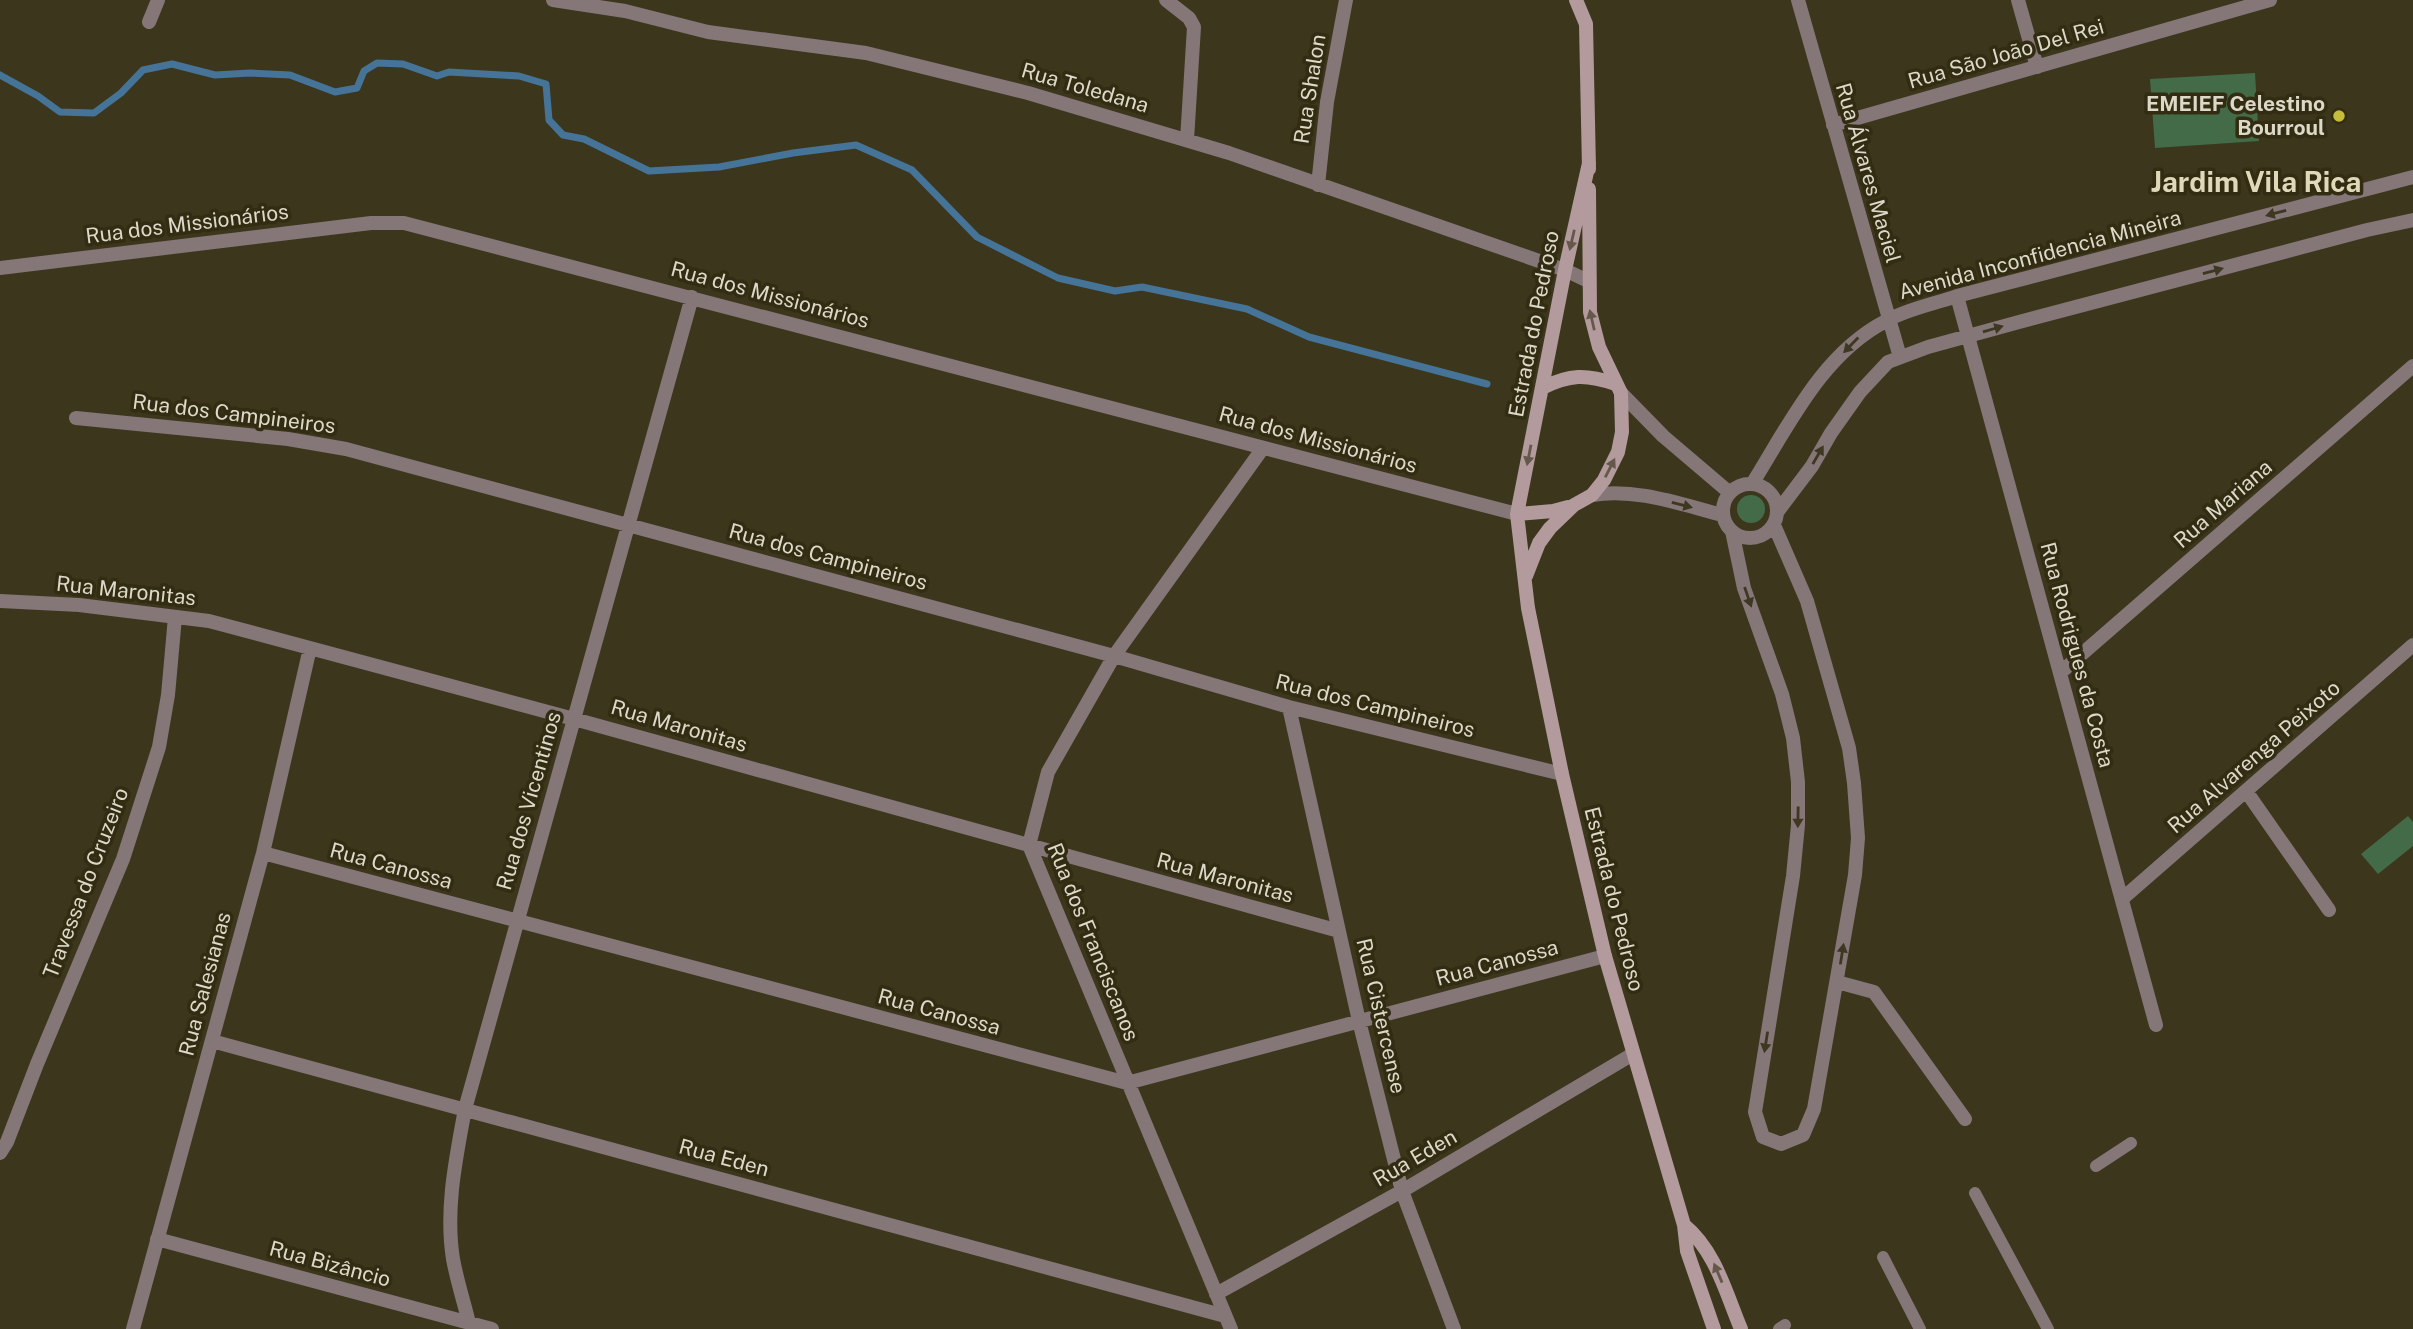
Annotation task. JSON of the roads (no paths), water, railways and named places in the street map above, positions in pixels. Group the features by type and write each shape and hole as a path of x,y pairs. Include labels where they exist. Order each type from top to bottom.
{"main road":[{"name":"Estrada do Pedroso","path":"1525,577 1539,542 1556,521 1574,505 1592,495 1604,480 1618,452 1623,416 1618,388 1599,347 1590,312 1586,24 1576,0"},
{"name":"Estrada do Pedroso","path":"1589,163 1517,514 1528,608 1562,774 1605,956 1684,1225 1687,1251 1714,1329"},
{"path":"1542,388 1558,380 1594,377 1618,388"},
{"path":"1517,514 1553,511 1574,505"},
{"name":"Estrada do Pedroso","path":"1684,1225 1708,1250 1741,1329"}],"street":[{"path":"149,22 158,0"},
{"name":"Rua Toledana","path":"553,0 625,5 708,32 866,53 1028,93 1188,140 1565,270 1588,281"},
{"path":"1167,0 1189,18 1194,27 1188,140"},
{"name":"Rua Shalon","path":"1318,185 1327,102 1346,0"},
{"name":"Rua Álvares Maciel","path":"1798,0 1900,357"},
{"path":"2018,0 2037,67"},
{"name":"Rua São João Del Rei","path":"1833,125 2270,0"},
{"name":"Avenida Inconfidencia Mineira","path":"1752,484 1817,380 1860,336 1888,319 1957,296 2413,177"},
{"path":"1732,531 1740,536 1759,537 1776,518 1812,466 1860,391 1888,362 1968,336 2413,220"},
{"name":"Rua dos Missionários","path":"0,268 371,223 404,223 1517,514"},
{"name":"Rua Rodrigues da Costa","path":"1957,296 2156,1025"},
{"name":"Rua dos Vicentinos","path":"469,1323 453,1259 450,1218 453,1177 465,1109 692,297"},
{"name":"Rua Mariana","path":"2060,673 2413,366"},
{"path":"1618,388 1664,436 1730,493"},
{"name":"Rua dos Campineiros","path":"76,418 288,439 346,449 1114,656 1289,707 1562,774"},
{"name":"Rua dos Franciscanos","path":"1228,1322 1029,845 1048,772 1114,656 1263,448"},
{"path":"1752,484 1767,490 1776,503 1776,518 1807,601 1849,748 1858,838 1855,875 1814,1109 1803,1135 1781,1144 1763,1137 1755,1112 1793,876 1798,825 1798,782 1793,738 1782,694 1744,588 1732,531 1723,515 1723,507 1730,493 1752,484"},
{"path":"1592,495 1615,491 1639,494 1723,515"},
{"name":"Rua Maronitas","path":"0,601 79,605 209,621 1339,931"},
{"name":"Travessa do Cruzeiro","path":"0,1153 7,1142 135,821 159,747 169,695 175,617"},
{"name":"Rua Alvarenga Peixoto","path":"2122,899 2413,645"},
{"name":"Rua Salesianas","path":"133,1329 263,853 310,648"},
{"name":"Rua Cistercense","path":"1289,707 1359,1021 1402,1191 1454,1329"},
{"path":"2246,791 2329,910"},
{"name":"Rua Canossa","path":"263,853 1127,1083 1605,956"},
{"path":"1837,982 1874,992 1965,1119"},
{"name":"Rua Eden","path":"212,1041 1228,1322"},
{"name":"Rua Eden","path":"1216,1294 1402,1191 1633,1054"},
{"name":"Rua Bizâncio","path":"158,1239 492,1329"}],"lane":[{"path":"2096,1166 2131,1143"},
{"path":"1975,1193 2048,1329"},
{"path":"1882,1257 1920,1329"}],"waterway":[{"path":"0,75 60,112 94,113 121,93 143,70 172,64 215,75 290,75 335,92 357,88 364,71 377,63 403,64 437,76 449,72 519,76 546,84 549,120 563,135 584,139 649,171 719,167 856,145 912,170 977,237 1058,278 1115,291 1142,287 1247,309 1309,337 1487,384"}],"place":[{"name":"EMEIEF Celestino Bourroul","path":"2339,116"}],"district":[{"name":"Jardim Vila Rica","path":"2256,182"}]}
